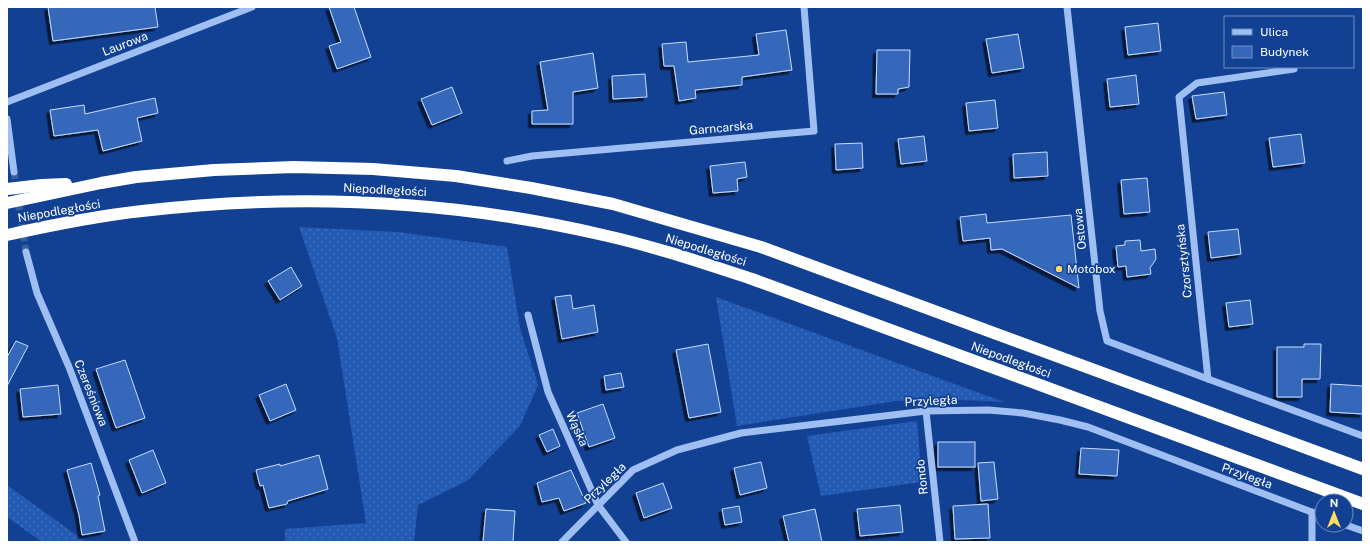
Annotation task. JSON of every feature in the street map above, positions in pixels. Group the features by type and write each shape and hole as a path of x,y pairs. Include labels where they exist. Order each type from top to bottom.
{"highway":[{"name":"Niepodległości","path":"7,202 136,177 214,170 294,167 373,169 456,176 531,188 613,204 761,247 1363,469"},
{"path":"7,189 42,185 102,183"},
{"name":"Niepodległości","path":"7,235 65,223 141,211 209,204 292,201 366,202 449,208 531,220 610,237 675,254 752,278 1363,504"}],"street":[{"name":"Laurowa","path":"7,102 252,7"},
{"name":"Garncarska","path":"507,161 532,156 814,131 804,7"},
{"name":"Ostowa","path":"1067,7 1100,311 1107,340 1208,378"},
{"name":"Czorsztyńska","path":"1208,378 1179,97 1197,83 1294,69"},
{"path":"7,119 14,172"},
{"name":"Czereśniowa","path":"26,252 37,293 69,367 135,542"},
{"name":"Wąska","path":"528,315 548,392 598,505 626,542"},
{"path":"1208,378 1363,436"},
{"name":"Przyległa","path":"562,542 633,470 677,450 741,434 926,411 988,410 1023,413 1088,427 1312,512"},
{"name":"Rondo","path":"926,411 940,542"},
{"path":"1312,512 1312,542"}],"shaded area":[{"path":"299,227 398,232 507,247 520,328 538,385 520,426 467,481 418,505 414,542 285,542 285,529 366,523 337,338"},
{"path":"716,297 1004,402 960,400 896,401 737,426"},
{"path":"917,421 922,482 821,496 807,436"},
{"path":"7,485 86,542 42,542 7,517"}],"building":[{"path":"48,7 155,7 158,27 53,41"},
{"path":"329,7 354,7 371,57 337,69 329,46 341,42"},
{"path":"1158,23 1161,51 1128,55 1125,27"},
{"path":"786,30 792,70 742,77 742,85 695,90 696,98 679,101 674,66 664,66 662,44 686,42 688,62 759,55 756,34"},
{"path":"1018,34 1024,68 992,73 986,39"},
{"path":"877,50 910,50 909,87 898,89 898,94 876,94"},
{"path":"593,53 598,88 573,92 573,124 532,124 532,111 548,110 540,62"},
{"path":"645,74 647,97 613,99 612,76"},
{"path":"1136,75 1139,104 1110,107 1107,79"},
{"path":"452,87 462,113 432,125 421,99"},
{"path":"1224,92 1227,115 1196,119 1192,96"},
{"path":"155,98 158,113 137,118 142,141 103,151 98,130 54,136 50,110 84,105 85,114"},
{"path":"995,100 998,128 969,131 966,103"},
{"path":"1301,134 1305,163 1273,167 1269,138"},
{"path":"924,136 927,161 901,164 898,139"},
{"path":"862,143 863,168 836,170 835,144"},
{"path":"1047,152 1048,176 1014,178 1013,154"},
{"path":"745,162 747,177 737,179 738,191 713,193 710,166"},
{"path":"1147,178 1150,212 1124,214 1121,180"},
{"name":"Motobox","path":"986,214 987,223 1071,215 1079,288 1002,249 991,250 990,238 963,241 960,217"},
{"path":"1238,229 1241,254 1211,258 1208,232"},
{"path":"1140,240 1141,251 1155,249 1156,259 1150,268 1151,274 1127,277 1126,266 1118,267 1116,246 1125,245 1125,241"},
{"path":"291,267 302,286 280,300 268,281"},
{"path":"571,295 573,309 594,305 598,332 562,339 555,297"},
{"path":"1250,300 1253,324 1229,327 1226,303"},
{"path":"16,341 28,346 7,386 7,357"},
{"path":"708,344 721,412 689,418 676,350"},
{"path":"1304,344 1321,344 1320,379 1302,379 1302,397 1277,397 1277,347 1304,347"},
{"path":"125,360 145,418 116,428 96,369"},
{"path":"621,373 624,387 606,390 604,376"},
{"path":"286,384 296,410 270,421 259,395"},
{"path":"1331,384 1363,386 1363,414 1330,412"},
{"path":"58,385 61,414 23,417 20,389"},
{"path":"603,404 615,438 589,447 577,413"},
{"path":"553,429 560,446 547,452 539,435"},
{"path":"938,442 975,442 975,467 938,467"},
{"path":"1081,448 1119,450 1117,476 1079,474"},
{"path":"153,450 166,483 142,493 129,460"},
{"path":"319,455 328,489 288,501 287,504 269,508 263,485 260,486 256,470 280,464 280,466"},
{"path":"761,462 767,488 740,495 734,468"},
{"path":"994,462 998,499 981,501 978,463"},
{"path":"91,463 100,495 98,496 105,531 82,535 79,515 67,470"},
{"path":"571,470 586,503 564,511 559,498 542,502 537,483"},
{"path":"663,483 672,508 644,518 636,493"},
{"path":"988,504 990,538 955,539 953,506"},
{"path":"900,505 903,532 860,536 857,509"},
{"path":"739,506 742,522 725,525 722,509"},
{"path":"486,509 515,511 513,542 483,542"},
{"path":"815,509 822,542 789,542 783,516"}],"tunnel":[{"path":"14,172 26,252"}],"place":[{"name":"Motobox","path":"1059,269"}]}
